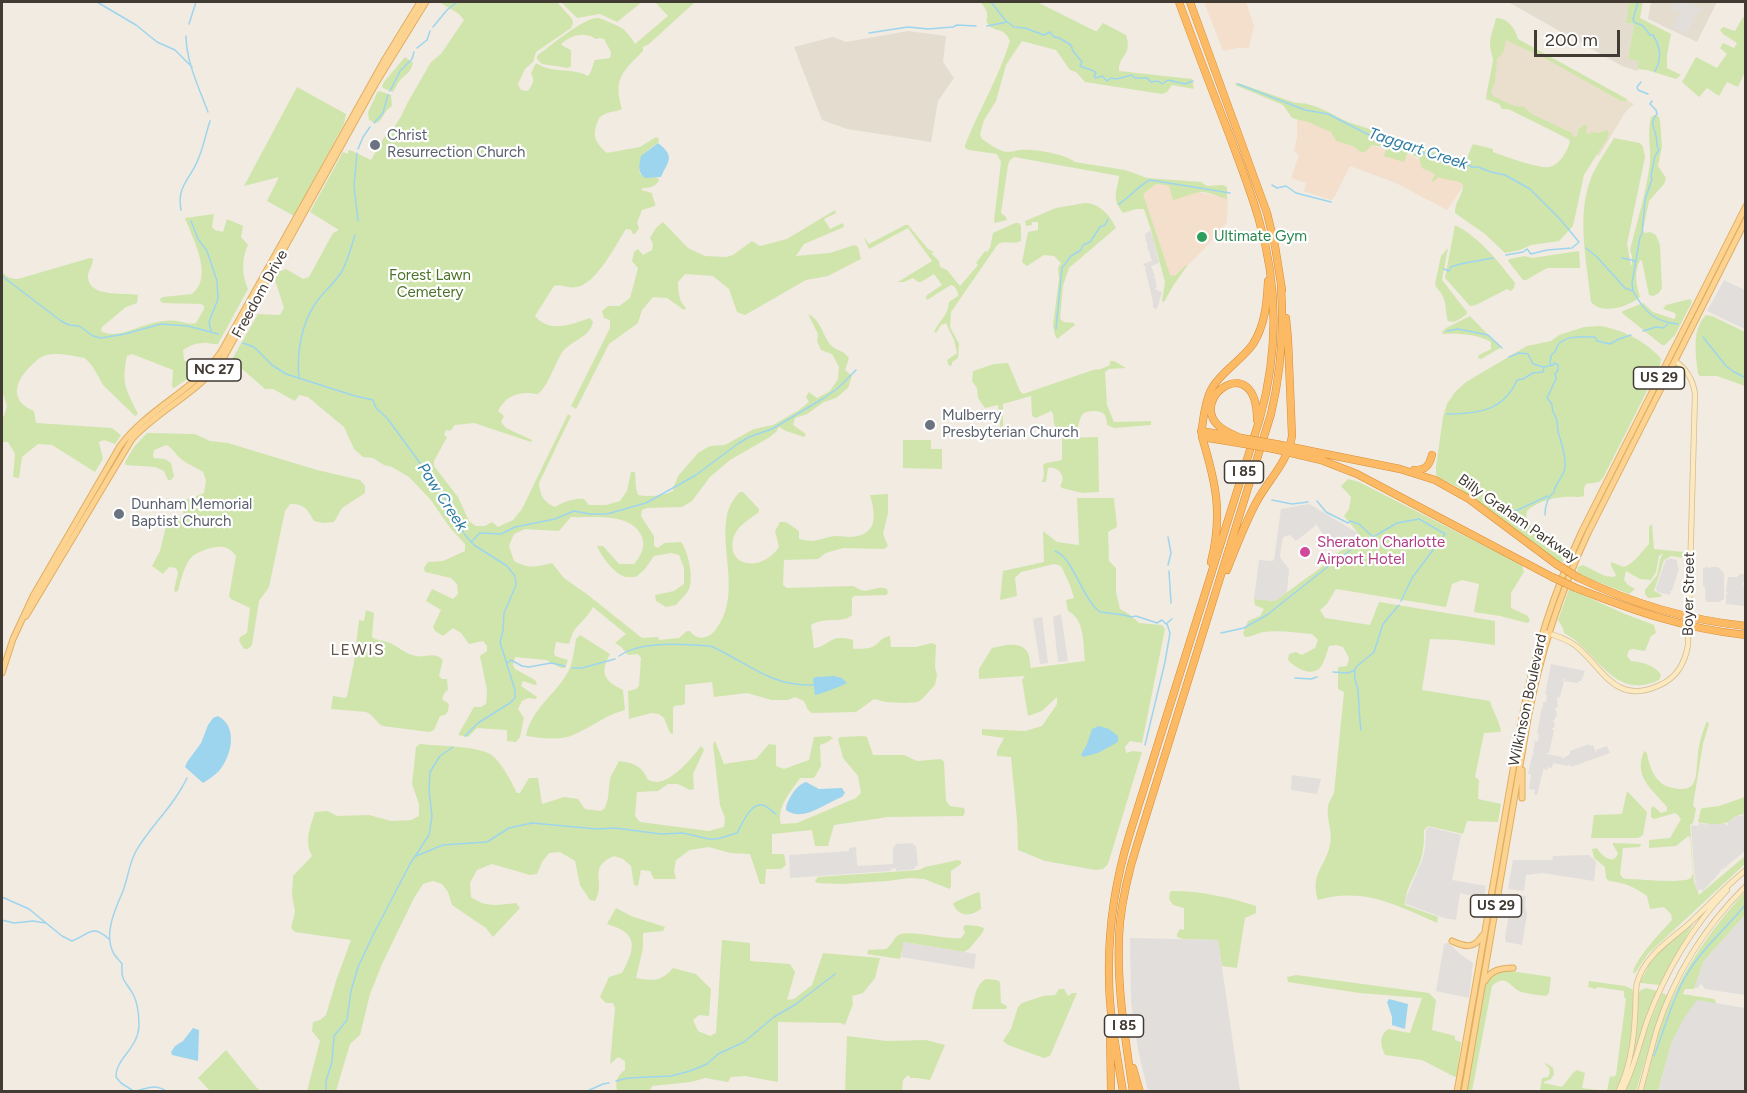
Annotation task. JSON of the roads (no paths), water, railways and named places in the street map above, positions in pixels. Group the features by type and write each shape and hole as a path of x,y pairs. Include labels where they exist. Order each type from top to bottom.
{"highway":[{"name":"I 85","path":"1123,1092 1110,993 1110,941 1117,880 1256,432 1266,397 1273,351 1274,307 1263,235 1252,198 1179,2"},
{"name":"I 85","path":"1133,1092 1126,1046 1119,960 1123,903 1137,845 1274,404 1282,346 1281,288 1275,246 1265,206 1190,2"},
{"path":"1198,617 1213,556 1218,514 1214,479 1201,434 1206,404 1212,388 1243,356 1258,334 1266,307 1269,264"},
{"path":"1211,608 1254,508 1282,464 1292,436 1288,339 1281,288"},
{"path":"1240,441 1219,427 1211,411 1211,404 1216,393 1230,384 1243,385 1253,393 1257,403 1256,432"},
{"name":"Billy Graham Parkway","path":"1201,434 1400,469 1435,480 1469,500 1556,564 1599,588 1645,605 1689,616 1746,626"},
{"name":"Billy Graham Parkway","path":"1289,449 1364,477 1551,577 1576,588 1635,611 1689,626 1746,635"},
{"path":"1282,464 1305,455"},
{"path":"1400,469 1421,470 1426,468 1432,455 1432,473 1435,480"},
{"path":"1110,993 1111,1092"},
{"path":"1126,1046 1140,1092"}],"main road":[{"name":"Freedom Drive","path":"2,673 10,647 33,596 91,495 130,433 148,416 195,382 221,352 380,66 420,2"},
{"name":"Freedom Drive","path":"23,619 132,439 150,422 200,385 224,357 376,83 426,2"},
{"path":"310,204 323,170"},
{"path":"1672,359 1686,332 1688,320 1746,206"},
{"name":"Wilkinson Boulevard","path":"1457,1092 1465,1068 1481,991 1522,752 1556,593 1672,359 1746,220"},
{"name":"Wilkinson Boulevard","path":"1636,430 1659,390 1672,359"},
{"name":"Boyer Street","path":"1546,632 1576,646 1612,683 1624,688 1639,691 1656,687 1676,674 1684,660 1689,626 1695,393 1690,376 1672,359"},
{"name":"Wilkinson Boulevard","path":"1464,1092 1465,1068 1486,926 1523,712 1534,661 1546,632"},
{"path":"1522,752 1522,798"},
{"path":"1620,1092 1634,1035 1637,985 1644,968 1663,945 1746,871"},
{"path":"1620,1092 1631,1073 1655,1002 1672,966 1709,910 1746,871"},
{"path":"1640,1092 1658,1028 1681,972 1708,930 1746,886"},
{"path":"1452,941 1466,946 1473,945 1480,940 1486,926"},
{"path":"1481,991 1487,976 1493,971 1513,968"}],"water":[{"path":"658,143 669,156 668,163 661,177 645,178 640,171 641,156"},
{"path":"815,677 842,678 847,683 815,695 813,679"},
{"path":"218,716 229,727 231,742 227,758 219,771 203,783 185,767 201,743 208,725 213,718"},
{"path":"1099,726 1109,729 1118,736 1118,742 1098,753 1083,757 1081,755 1092,729"},
{"path":"806,782 819,789 842,788 845,793 842,797 814,811 800,814 786,810 793,793"},
{"path":"1389,999 1408,1004 1405,1029 1392,1025 1387,1002"},
{"path":"193,1028 199,1030 198,1061 172,1055 171,1052 175,1046 183,1041"}],"waterway":[{"path":"97,2 136,25 157,42 175,50 192,67"},
{"path":"189,24 196,2"},
{"path":"433,27 457,2"},
{"name":"Taggart Creek","path":"991,2 1006,21 1014,27 1025,28 1044,35 1050,32 1054,37 1071,45 1082,62 1080,66 1094,71 1096,78 1102,76 1107,81 1111,78 1117,79 1132,75 1135,78 1147,78 1151,82 1158,81 1162,84 1168,80 1185,84 1193,81"},
{"path":"1638,2 1633,20 1653,35 1659,48 1655,71"},
{"path":"987,26 1007,22"},
{"path":"869,33 908,27 928,29 957,25 976,26"},
{"path":"417,48 427,40 430,31"},
{"path":"186,36 191,65 208,112"},
{"path":"390,91 400,71 412,59 414,52"},
{"path":"1641,82 1637,87 1638,90 1648,94"},
{"name":"Taggart Creek","path":"1238,84 1305,110 1328,114 1377,139 1505,175 1530,189 1579,242 1572,248 1531,254 1527,249 1506,255"},
{"path":"374,123 383,113 388,95"},
{"path":"1633,291 1632,283 1642,233 1645,200 1652,179 1655,156 1659,150 1653,125 1657,114 1650,104 1652,101"},
{"path":"181,210 181,194 199,157 210,121"},
{"path":"358,149 370,127"},
{"path":"357,153 354,186 358,221"},
{"path":"1119,204 1150,180 1230,193"},
{"path":"1272,185 1277,188 1286,186 1296,193 1331,202"},
{"path":"1056,329 1062,268 1071,256 1090,242 1108,219"},
{"path":"191,221 198,239 207,251 217,281 218,299 209,322 211,331"},
{"path":"299,377 299,349 303,329 315,304 342,271 355,235"},
{"name":"Taggart Creek","path":"1586,248 1625,288 1633,291 1651,314 1662,321 1678,324"},
{"path":"1444,269 1449,271 1451,267 1460,264 1493,258"},
{"path":"1622,258 1636,262"},
{"name":"Paw Creek","path":"2,276 61,321 79,326 93,336 101,338 125,334 161,324 188,326 218,334"},
{"path":"1643,331 1656,327 1663,328 1668,324"},
{"path":"1447,331 1458,329 1488,335 1502,348"},
{"path":"1550,364 1551,355 1565,339 1595,337 1597,341 1610,344 1631,335"},
{"name":"Taggart Creek","path":"1703,337 1726,366 1746,378"},
{"name":"Paw Creek","path":"243,343 254,347 272,365 286,374 373,400 376,408 387,418 442,493 465,535 474,545 507,566 515,576 516,585 504,613 500,642 515,690 515,698 478,723 465,736"},
{"path":"1509,357 1519,353 1528,354 1533,364 1543,367"},
{"path":"1447,414 1488,409 1505,398 1517,380 1533,373 1543,372 1544,367 1554,363 1558,365 1556,379 1547,398 1552,404 1557,421 1565,467 1547,502 1545,515"},
{"path":"471,542 480,533 501,534 515,527 555,519 574,511 607,514 646,503 696,475 749,437 772,429 824,398 856,370"},
{"path":"1511,513 1548,496"},
{"path":"1272,500 1292,504 1308,502"},
{"path":"1317,501 1326,512 1348,523 1350,521 1359,524 1372,536"},
{"path":"1221,633 1244,628 1267,615 1363,541 1397,523 1419,519 1445,534 1412,578 1401,601"},
{"path":"1168,537 1171,553 1168,565"},
{"path":"1055,551 1067,561 1088,598 1100,612 1136,616 1157,623 1162,620 1166,624"},
{"path":"1169,571 1171,603"},
{"path":"1333,672 1348,673 1355,670 1374,652 1383,624 1399,605"},
{"path":"1167,623 1172,619"},
{"path":"1145,745 1165,662 1170,633 1167,624"},
{"path":"619,656 627,651 646,646 677,644 709,646 773,678 800,685 815,685"},
{"path":"572,668 582,668 615,659"},
{"path":"507,663 511,660 529,667 551,663 565,666"},
{"path":"1355,671 1361,730"},
{"path":"1295,678 1317,677"},
{"name":"Paw Creek","path":"326,1092 334,1036 347,1020 351,991 358,967 410,864 429,835 432,816 429,791 430,772 440,756 453,747"},
{"path":"135,1092 116,1077 119,1065 138,1034 139,1022 135,998 123,978 122,964 111,947 110,930 136,851 176,798 187,778"},
{"path":"416,856 443,845 487,842 509,828 532,823 597,829 615,828 661,834 683,833 717,839 737,833 747,814 759,805 765,806 776,814"},
{"path":"2,897 29,909 62,936 72,941 94,931 109,939"},
{"path":"1654,1056 1675,997 1686,975 1705,949 1746,904"},
{"path":"2,920 14,923 33,921 46,923"},
{"path":"616,1081 628,1078 671,1076 707,1064 718,1054 744,1042 774,1017 796,1004 835,974"},
{"path":"585,1092 609,1083"},
{"path":"136,1091 156,1087 168,1092"}],"place":[{"name":"Christ Resurrection Church","path":"375,145"},
{"name":"Ultimate Gym","path":"1202,237"},
{"name":"Mulberry Presbyterian Church","path":"930,425"},
{"name":"Dunham Memorial Baptist Church","path":"119,514"},
{"name":"Sheraton Charlotte Airport Hotel","path":"1305,552"}],"district":[{"name":"LEWIS","path":"358,650"}],"park label":[{"name":"Forest Lawn Cemetery","path":"430,284"}]}
